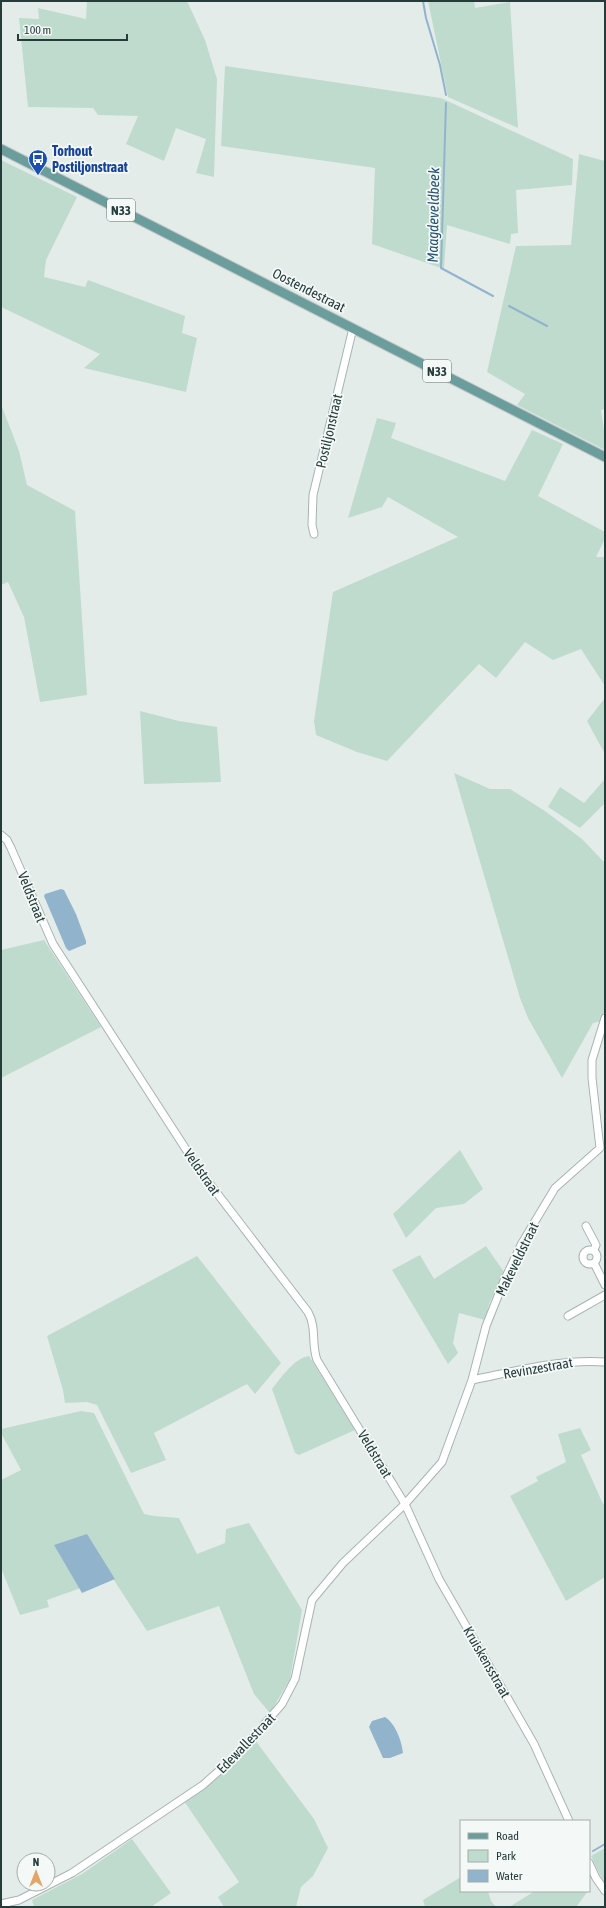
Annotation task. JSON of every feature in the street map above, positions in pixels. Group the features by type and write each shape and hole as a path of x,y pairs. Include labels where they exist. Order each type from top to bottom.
{"main road":[{"name":"Oostendestraat","path":"1,149 605,457"}],"street":[{"name":"Postiljonstraat","path":"314,534 312,525 314,495 353,328"},
{"name":"Veldstraat","path":"1,835 7,840 11,848 53,944 200,1170 308,1312 314,1325 314,1348 317,1360 405,1504"},
{"name":"Makeveldstraat","path":"405,1504 442,1462 472,1380 486,1326 504,1281 522,1243 555,1188 603,1147 592,1078 592,1060 605,1018"},
{"path":"586,1226 596,1245 594,1250 597,1255 594,1263 605,1284"},
{"path":"594,1250 588,1250 583,1257 587,1263 594,1263"},
{"path":"568,1316 605,1295"},
{"name":"Revinzestraat","path":"472,1380 549,1363 584,1361 605,1362"},
{"name":"Kruiskensstraat","path":"405,1504 438,1579 534,1744 569,1820"},
{"name":"Edewallestraat","path":"1,1904 18,1900 72,1874 204,1785 240,1752 282,1704 295,1680 312,1600 344,1563 405,1504"},
{"path":"590,1865 596,1878 605,1891"}],"green space":[{"path":"87,1 187,1 205,40 217,79 214,177 196,173 206,139 176,128 164,161 126,144 138,116 98,115 93,108 28,107 19,18 39,19 38,8 86,19"},
{"path":"428,1 474,1 475,8 510,2 518,128 448,97"},
{"path":"225,66 441,98 573,159 572,185 516,190 518,233 511,234 510,244 447,225 444,269 372,244 375,168 221,146"},
{"path":"579,154 605,161 605,409 601,410 605,437 605,450 517,405 525,394 487,372 516,246 571,245"},
{"path":"1,160 77,197 46,260 44,277 85,287 88,280 185,316 182,333 197,338 186,392 84,368 100,354 1,307"},
{"path":"1,404 19,451 27,485 75,511 87,695 40,702 24,617 8,582 1,585"},
{"path":"377,418 396,423 391,438 505,481 532,430 563,444 538,496 605,532 605,539 596,557 605,557 605,686 581,649 553,660 525,642 496,678 479,664 387,761 357,752 316,735 314,721 333,592 458,537 388,497 382,507 348,518"},
{"path":"605,698 605,754 587,721"},
{"path":"140,711 179,721 217,727 221,782 144,784"},
{"path":"454,773 490,789 510,789 545,811 582,839 605,863 605,1010 601,1021 593,1023 562,1078 528,1018 520,998"},
{"path":"605,779 605,803 580,828 548,807 560,787 584,803"},
{"path":"44,940 101,1027 1,1078 1,950"},
{"path":"460,1150 483,1189 464,1204 436,1208 406,1238 393,1214"},
{"path":"486,1246 504,1272 489,1304 485,1320 459,1313 453,1343 458,1353 448,1364 392,1270 420,1255 434,1279"},
{"path":"197,1256 281,1363 255,1394 247,1384 154,1433 166,1460 131,1473 97,1405 87,1402 65,1403 63,1390 47,1336"},
{"path":"309,1356 355,1430 299,1455 295,1453 272,1389 293,1364 298,1360"},
{"path":"81,1411 94,1413 144,1514 179,1518 197,1554 225,1543 226,1529 249,1523 302,1610 290,1679 270,1713 254,1694 219,1606 147,1631 112,1577 47,1600 49,1607 20,1615 1,1568 1,1480 21,1470 1,1433 1,1429"},
{"path":"580,1428 591,1450 581,1455 603,1504 605,1503 605,1577 566,1601 510,1496 538,1481 536,1477 566,1462 558,1434"},
{"path":"255,1740 314,1819 328,1848 313,1876 301,1887 296,1907 224,1907 218,1897 239,1882 184,1801 215,1780"},
{"path":"132,1839 171,1893 151,1907 34,1907 32,1900 47,1892 56,1892 56,1888 82,1874"},
{"path":"605,1848 605,1885 591,1856"},
{"path":"460,1878 460,1892 488,1892 491,1901 496,1907 425,1907 423,1900"},
{"path":"533,1892 587,1892 576,1907 509,1907"}],"water":[{"path":"61,889 64,890 76,914 86,941 86,944 69,951 66,948 44,896 45,894"},
{"path":"87,1534 115,1579 82,1593 54,1545"},
{"path":"385,1717 392,1723 397,1733 403,1753 390,1758 383,1758 369,1727 372,1721"}],"waterway":[{"name":"Maagdeveldbeek","path":"423,1 426,18 440,65 446,95"},
{"name":"Maagdeveldbeek","path":"446,103 441,268 493,296"},
{"name":"Maagdeveldbeek","path":"509,306 547,326"},
{"name":"Maagdeveldbeek","path":"593,1851 605,1844"}],"place":[{"name":"Torhout Postiljonstraat","path":"38,176"}]}
